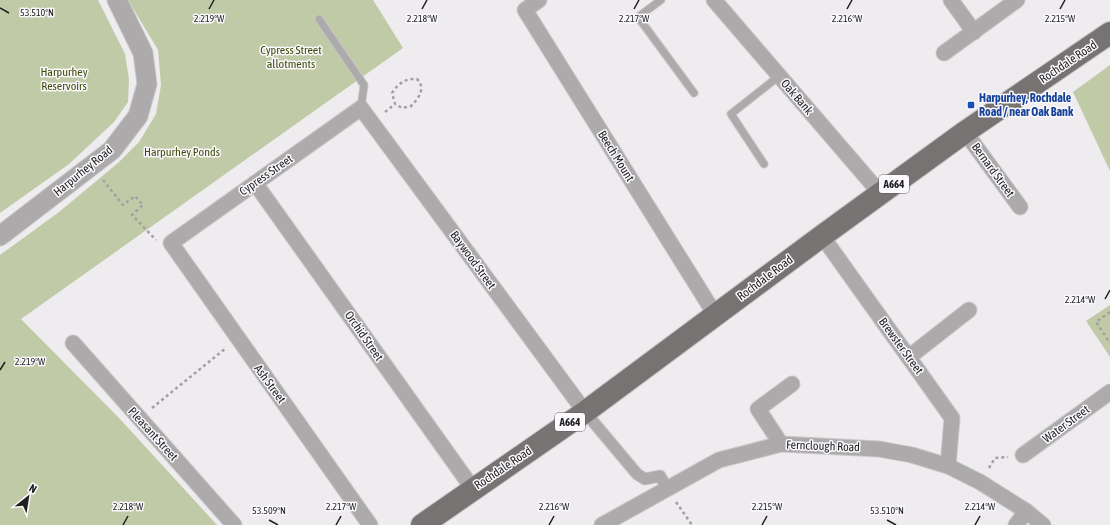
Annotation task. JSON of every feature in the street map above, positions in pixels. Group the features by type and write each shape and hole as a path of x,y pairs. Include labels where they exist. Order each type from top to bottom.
{"main road":[{"name":"Rochdale Road","path":"422,525 585,412 880,193 965,132 1110,33"}],"street":[{"name":"Harpurhey Road","path":"0,236 112,150 138,116 147,84 143,53 117,0"},
{"name":"Beech Mount","path":"540,0 525,10 716,316"},
{"name":"Oak Bank","path":"714,0 880,193"},
{"path":"951,0 974,32"},
{"path":"944,53 1017,0"},
{"name":"Baywood Street","path":"361,108 585,412"},
{"name":"Cypress Street","path":"170,243 361,108"},
{"name":"Bernard Street","path":"965,132 1020,208"},
{"name":"Orchid Street","path":"255,183 472,489"},
{"name":"Brewster Street","path":"822,236 952,418 948,466"},
{"name":"Ash Street","path":"170,243 370,525"},
{"path":"909,357 969,310"},
{"name":"Pleasant Street","path":"73,343 234,525"},
{"path":"781,444 758,408 792,384"},
{"name":"Water Street","path":"1023,456 1110,392"},
{"path":"585,412 637,474 645,479 660,476 667,488"},
{"name":"Fernclough Road","path":"602,525 719,460 781,444 879,449 912,455 948,466 980,482 1026,511 1043,525"},
{"path":"1016,525 1026,511"}],"lane":[{"path":"661,0 638,17 694,92"},
{"path":"319,19 364,85 361,108"},
{"path":"764,164 731,114 779,76"}],"path":[{"path":"408,79 417,79 421,84 421,92 412,106 402,108 395,104 392,93 395,87 408,79"},
{"path":"373,123 395,104"},
{"path":"91,166 123,204 135,196 143,205 132,215 160,243 170,243"},
{"path":"1110,312 1096,322 1110,343"},
{"path":"139,418 237,339"},
{"path":"980,482 995,458 1023,456"},
{"path":"667,488 692,525"}],"green space":[{"name":"Harpurhey Reservoirs","path":"0,0 98,0 125,54 129,79 128,102 114,122 69,164 0,213"},
{"path":"128,0 373,0 403,48 21,319 120,419 217,525 0,525 0,255 59,212 118,163 139,142 156,114 161,85 158,50"},
{"path":"1110,65 1110,171 1073,92"},
{"path":"1110,305 1110,357 1086,321"}],"place":[{"name":"Harpurhey, Rochdale Road / near Oak Bank","path":"971,105"}],"park label":[{"name":"Cypress Street allotments","path":"291,57"},
{"name":"Harpurhey Ponds","path":"182,152"}]}
